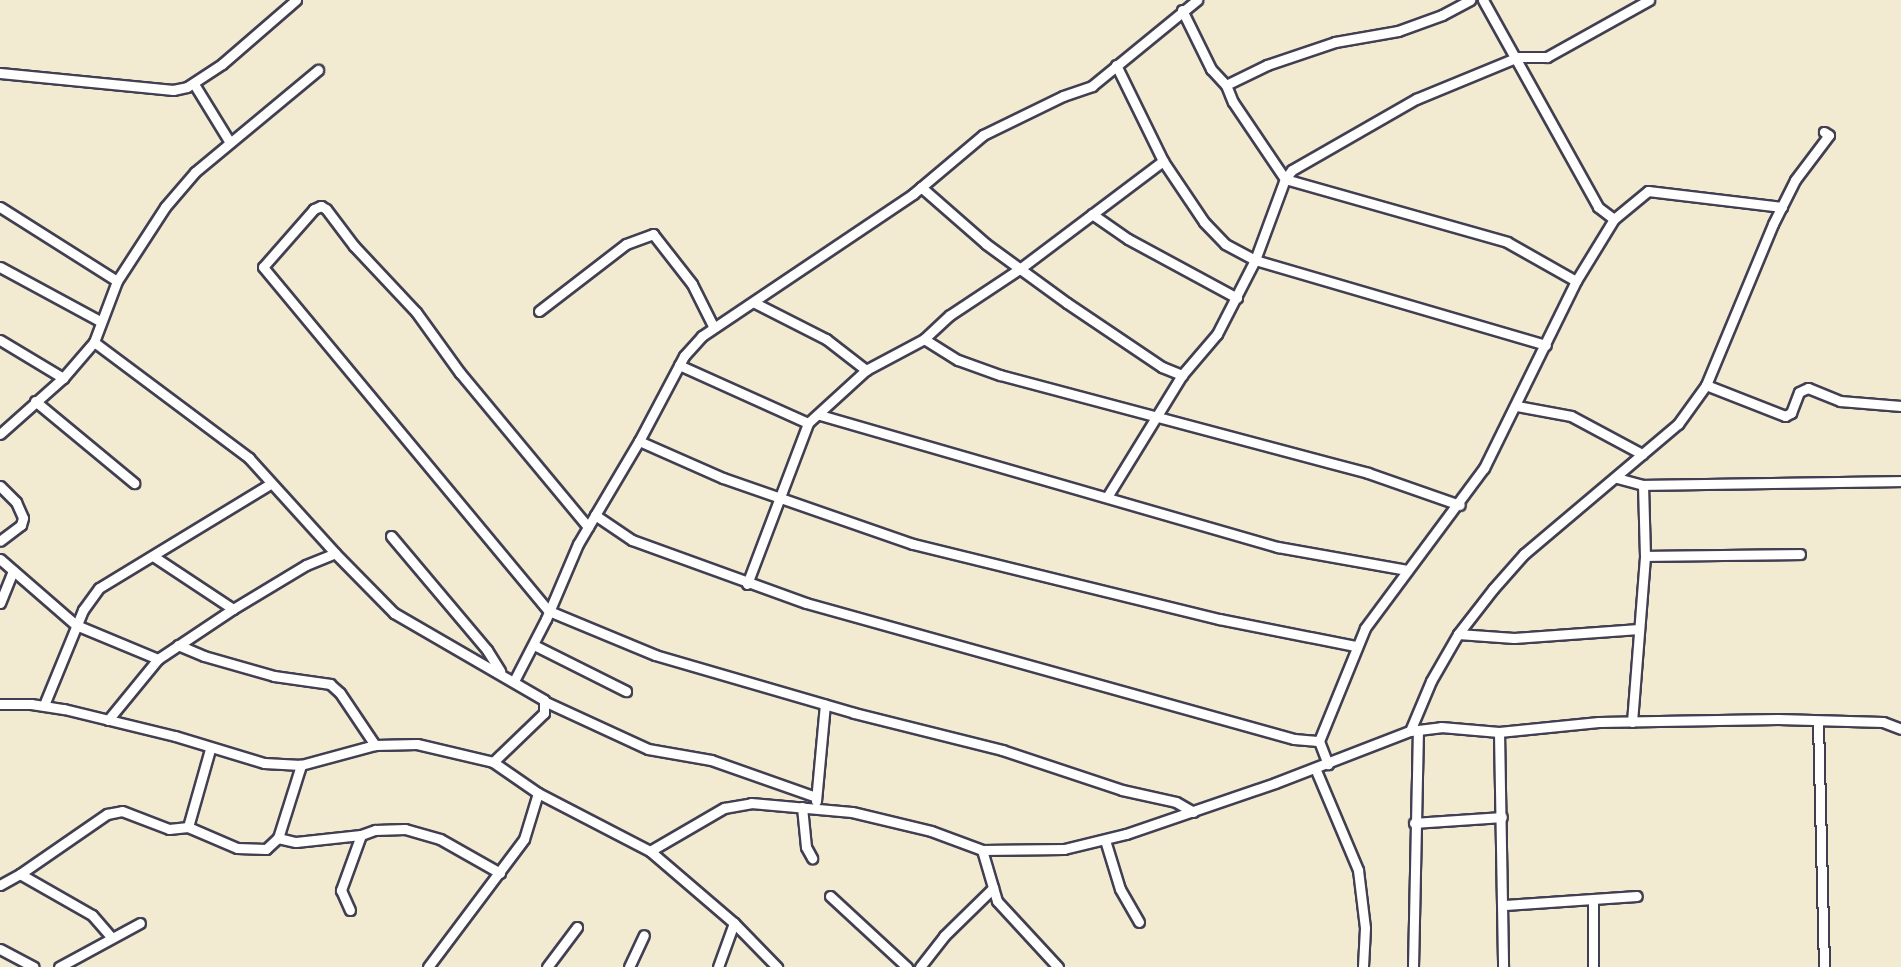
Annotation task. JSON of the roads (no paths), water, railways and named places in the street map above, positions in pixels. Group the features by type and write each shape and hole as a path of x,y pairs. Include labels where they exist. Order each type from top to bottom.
{"street":[{"path":"0,73 173,90 194,84 296,0"},
{"path":"514,681 534,645 588,527 679,365 713,326 755,303 921,187 983,135 1063,96 1092,86 1197,0"},
{"path":"1226,85 1280,60 1335,42 1398,31 1442,15 1470,0"},
{"path":"1483,0 1518,57 1598,207 1614,219"},
{"path":"1107,497 1182,375 1217,334 1255,260 1285,179 1292,170 1416,99 1518,57 1547,57 1649,0"},
{"path":"1182,10 1211,69 1226,85 1233,102 1285,179 1507,242 1576,281"},
{"path":"1116,65 1163,161 1204,222 1225,244 1255,260 1546,345"},
{"path":"0,434 63,378 94,342 117,281 165,207 229,141 318,70"},
{"path":"194,84 229,141"},
{"path":"1413,967 1417,881 1414,731 1431,681 1458,634 1524,554 1678,424 1706,385 1782,207 1795,180 1829,135 1824,132"},
{"path":"747,584 808,423 866,370 924,339 950,315 1021,268 1163,161"},
{"path":"921,187 986,244 1162,367 1182,375"},
{"path":"1328,764 1319,741 1331,719 1355,646 1407,570 1460,505 1517,406 1576,281 1614,219 1648,191 1782,207"},
{"path":"588,527 460,373 416,312 354,246 326,209 321,206 314,209 263,267 549,611 655,655 1002,750 1122,790 1176,802 1193,812"},
{"path":"0,207 117,281"},
{"path":"1092,214 1128,239 1237,298"},
{"path":"539,311 626,244 653,234 692,284 713,326"},
{"path":"0,267 100,321"},
{"path":"755,303 826,339 866,370"},
{"path":"924,339 958,360 1000,375 1368,473 1460,505"},
{"path":"0,340 63,378"},
{"path":"94,342 249,458 270,484 394,613 546,702 648,749 711,760 816,797"},
{"path":"679,365 808,423"},
{"path":"1706,385 1785,416 1791,413 1799,392 1808,388 1840,401 1901,406"},
{"path":"35,401 134,483"},
{"path":"1517,406 1571,416 1642,454"},
{"path":"820,415 1278,547 1407,570"},
{"path":"639,441 780,499 913,544 1219,619 1355,646"},
{"path":"1617,478 1643,485 1901,481"},
{"path":"44,705 76,625 99,588 270,484"},
{"path":"1632,722 1645,556 1643,485"},
{"path":"0,486 16,502 23,518 21,525 0,541"},
{"path":"595,515 632,540 747,584 1294,739 1319,741"},
{"path":"391,536 487,650 501,674"},
{"path":"108,720 158,659 306,565 335,553"},
{"path":"1645,556 1800,554"},
{"path":"153,556 233,609"},
{"path":"0,559 76,625 158,659"},
{"path":"0,603 13,570"},
{"path":"1458,634 1514,638 1639,629"},
{"path":"178,645 204,656 274,676 330,684 340,693 375,745"},
{"path":"534,645 626,691"},
{"path":"493,762 544,713 546,702"},
{"path":"0,704 44,705 255,762 301,765 375,745 417,744 493,762 538,793 650,851 734,923 777,967"},
{"path":"815,808 825,704"},
{"path":"650,851 724,808 751,803 852,812 931,831 982,850 1043,852 1105,840 1193,812 1414,731 1441,727 1499,732 1632,722 1778,719 1883,722 1901,729"},
{"path":"1818,722 1824,967"},
{"path":"1499,732 1505,905 1503,967"},
{"path":"188,827 210,749"},
{"path":"0,885 107,814 122,811 169,829 188,827 237,848 266,849 278,838 301,765"},
{"path":"1315,768 1358,870 1365,928 1363,967"},
{"path":"428,967 524,839 538,793"},
{"path":"802,807 806,847 812,858"},
{"path":"1414,823 1502,817"},
{"path":"278,838 296,842 361,835 375,830 405,829 440,839 500,873"},
{"path":"350,910 341,890 361,835"},
{"path":"1105,840 1120,889 1139,922"},
{"path":"982,850 997,901 1058,967"},
{"path":"20,874 92,915 111,937"},
{"path":"920,967 944,936 993,888"},
{"path":"830,896 907,967"},
{"path":"1505,905 1637,896"},
{"path":"1593,900 1593,967"},
{"path":"59,967 140,923"},
{"path":"718,967 734,923"},
{"path":"547,967 577,927"},
{"path":"629,967 644,935"},
{"path":"0,949 34,967"}]}
